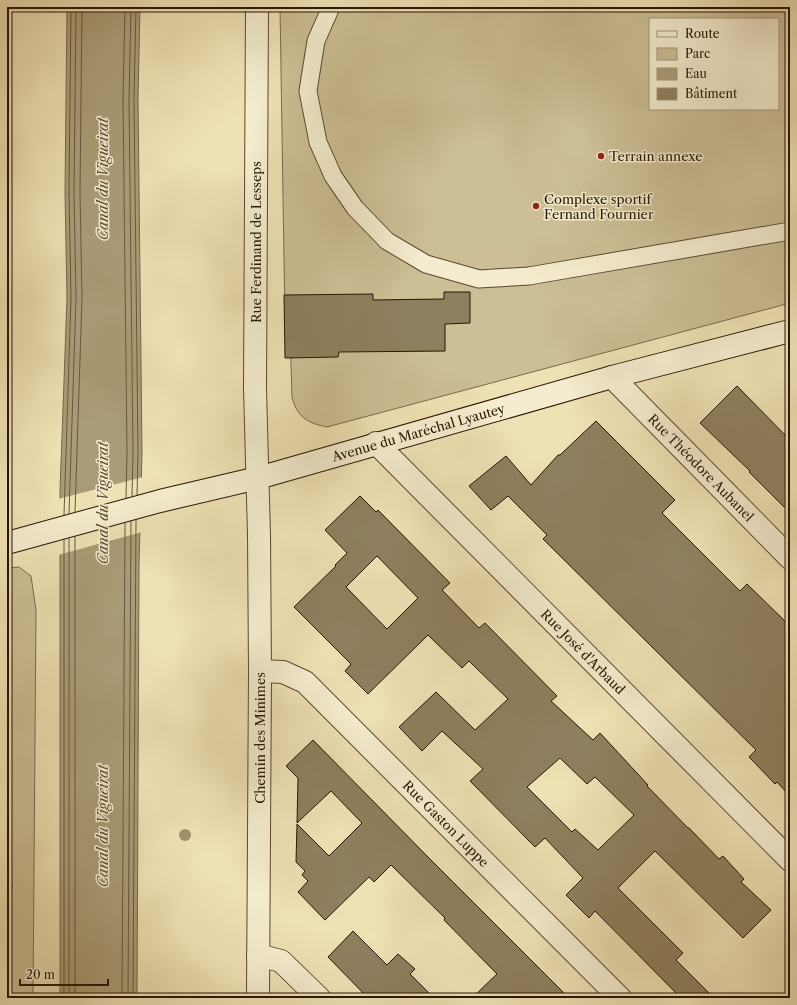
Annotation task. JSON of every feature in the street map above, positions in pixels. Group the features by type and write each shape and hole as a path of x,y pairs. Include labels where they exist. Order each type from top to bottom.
{"street":[{"name":"Rue Ferdinand de Lesseps","path":"257,7 255,389 258,478"},
{"name":"Avenue du Maréchal Lyautey","path":"7,543 160,501 258,478 376,443 612,377 790,331"},
{"name":"Rue Théodore Aubanel","path":"612,377 790,558"},
{"name":"Rue José d'Arbaud","path":"376,443 790,860"},
{"name":"Chemin des Minimes","path":"258,478 260,671 258,998"},
{"name":"Rue Gaston Luppe","path":"260,671 283,672 305,682 620,998"},
{"path":"258,955 282,961 319,998"}],"lane":[{"path":"331,7 316,41 308,92 318,142 333,176 355,208 387,240 426,264 479,279 529,276 790,231"}],"green space":[{"name":"Complexe sportif Fernand Fournier","path":"280,7 790,7 790,303 327,427 308,421 300,414 294,404 292,397 290,333 285,320"},
{"path":"19,567 31,576 36,610 33,998 7,998 7,950 12,886 7,819 7,568"}],"water":[{"name":"Canal du Vigueirat","path":"67,7 140,7 138,99 142,453 139,565 137,998 60,998 60,491 67,298 65,192"}],"pier":[{"path":"143,477 142,532 58,555 58,499"}],"building":[{"path":"444,292 470,292 470,323 445,324 445,351 339,352 338,357 285,358 284,295 373,294 373,300 444,299"},
{"path":"737,386 790,440 790,513 749,472 750,471 700,423"},
{"path":"596,421 675,500 662,513 740,591 747,584 790,626 790,796 777,782 775,784 749,757 756,750 543,539 547,535 508,496 491,510 469,486 506,456 531,485 558,455 560,455"},
{"path":"360,496 376,512 378,510 450,583 442,590 479,628 485,623 557,696 551,701 593,740 600,733 648,785 647,786 719,859 723,856 744,879 741,882 771,910 743,938 655,851 618,888 683,953 676,960 714,998 681,998 595,911 589,918 566,895 583,878 545,838 535,847 470,781 483,769 442,731 422,751 399,727 436,692 475,730 508,699 469,661 462,668 428,635 368,694 345,671 351,664 294,607 336,566 335,565 347,553 325,530","holes":["377,556 418,598 387,629 346,587","560,758 587,784 595,777 634,815 598,850 575,829 572,832 527,787"]},
{"path":"313,740 569,998 472,998 497,974 444,920 445,918 391,865 374,882 369,877 325,920 298,892 308,881 302,875 305,871 296,862 297,824 329,856 362,823 331,791 297,823 298,778 286,766"},
{"path":"353,931 387,965 398,954 415,969 410,974 434,998 368,998 328,957"}],"place":[{"name":"Terrain annexe","path":"601,156"},
{"name":"Complexe sportif Fernand Fournier","path":"536,206"}]}
